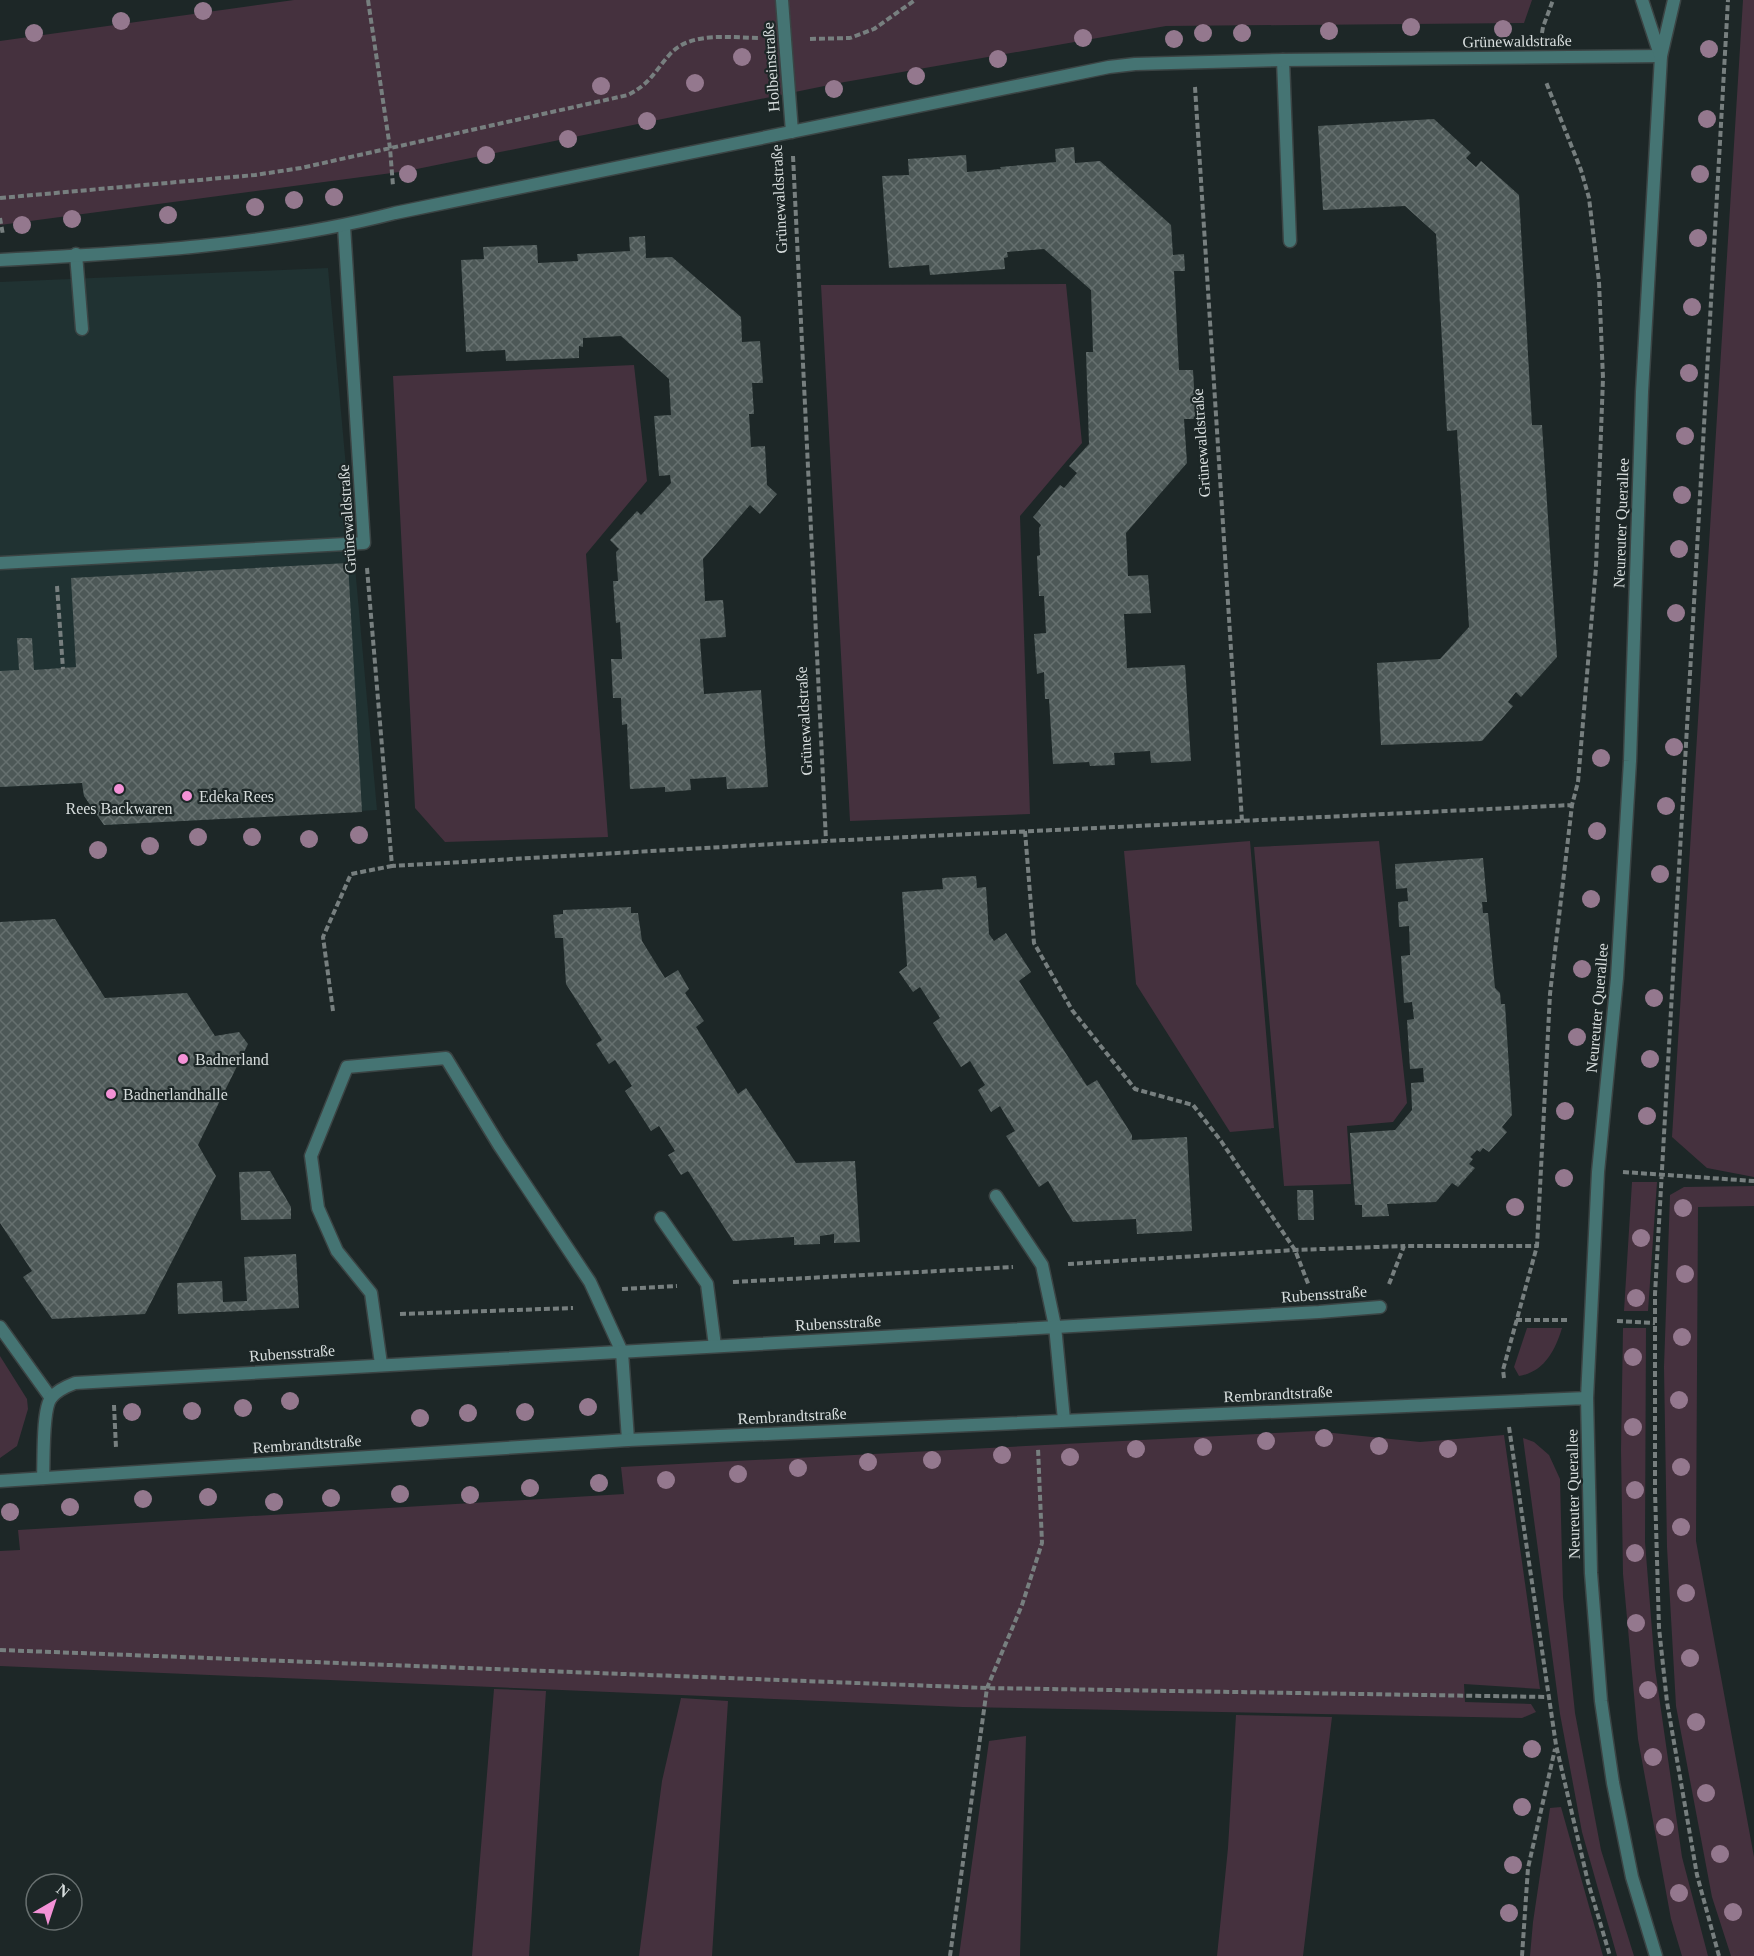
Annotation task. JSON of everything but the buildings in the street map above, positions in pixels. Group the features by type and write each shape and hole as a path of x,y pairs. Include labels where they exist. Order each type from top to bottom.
{"street":[{"name":"Holbeinstraße","path":"782,0 792,132"},
{"name":"Neureuter Querallee","path":"1642,0 1660,56"},
{"name":"Neureuter Querallee","path":"1656,1956 1632,1877 1613,1783 1601,1701 1591,1573 1587,1398 1599,1172 1617,978 1629,784 1642,392 1660,56 1674,0"},
{"name":"Grünewaldstraße","path":"0,260 174,248 279,237 344,226 395,213 1088,70 1136,64 1660,56"},
{"path":"1283,60 1290,242"},
{"name":"Grünewaldstraße","path":"344,226 364,543"},
{"path":"76,254 82,329"},
{"path":"0,563 364,543"},
{"path":"381,1364 376,1315 371,1293 337,1251 318,1208 311,1156 347,1066 446,1058 499,1145 594,1290 622,1352 628,1440"},
{"path":"996,1196 1042,1265 1055,1326 1064,1420"},
{"path":"661,1218 707,1284 715,1346"},
{"name":"Rubensstraße","path":"51,1398 61,1389 75,1383 113,1380 1319,1312 1380,1306"},
{"path":"0,1327 51,1398 46,1410 43,1478"},
{"name":"Rembrandtstraße","path":"0,1481 628,1440 1587,1398"}],"path":[{"path":"368,0 390,148 395,213"},
{"path":"0,198 255,175 301,168 628,95 643,87 676,49 692,41 718,38 850,38 874,29 915,0"},
{"path":"1553,0 1543,27 1540,57 1547,84 1581,170 1589,198 1599,282 1603,378 1596,567 1578,782 1572,805 1550,994 1537,1246 1503,1370 1505,1401 1556,1745 1587,1882 1610,1956"},
{"path":"1719,1956 1696,1875 1666,1702 1659,1628 1655,1491 1655,1294 1728,0"},
{"name":"Grünewaldstraße","path":"1193,62 1242,821"},
{"name":"Grünewaldstraße","path":"792,132 826,841"},
{"name":"Grünewaldstraße","path":"364,543 392,866"},
{"path":"56,559 63,669"},
{"path":"333,1011 323,937 351,874 392,866 826,841 1572,805"},
{"path":"1026,831 1034,943 1072,1010 1135,1089 1193,1105 1221,1141 1294,1250 1319,1312"},
{"path":"1599,1172 1754,1181"},
{"path":"594,1290 1294,1250 1404,1246 1537,1246"},
{"path":"1380,1306 1404,1246"},
{"path":"376,1315 602,1307"},
{"path":"113,1380 117,1473"},
{"path":"950,1956 987,1688 1022,1605 1042,1543 1036,1422"},
{"path":"0,1650 987,1688 1548,1697"},
{"path":"1522,1956 1528,1868 1556,1745"}],"shaded area":[{"path":"294,0 1532,0 1524,23 1166,26 839,83 407,171 0,225 0,41"},
{"path":"1743,0 1754,0 1754,1177 1707,1168 1672,1137"},
{"path":"328,268 377,810 104,825 84,796 82,783 0,787 0,282"},
{"path":"1066,284 1082,443 1020,516 1030,814 850,821 821,285"},
{"path":"634,365 647,481 586,554 608,837 445,842 415,808 393,376"},
{"path":"1250,841 1274,1128 1230,1132 1136,984 1124,851"},
{"path":"1379,841 1407,1103 1393,1122 1347,1126 1351,1184 1284,1186 1254,847"},
{"path":"1632,1182 1657,1182 1648,1311 1624,1311"},
{"path":"1754,1186 1754,1206 1698,1207 1696,1541 1754,1857 1754,1956 1731,1956 1712,1897 1676,1706 1667,1547 1664,1367 1670,1195 1684,1187"},
{"path":"1527,1328 1562,1328 1556,1345 1542,1365 1528,1374 1519,1376 1514,1367"},
{"path":"1623,1328 1646,1328 1645,1542 1655,1668 1682,1857 1708,1956 1682,1956 1671,1919 1638,1739 1623,1574 1621,1450"},
{"path":"0,1356 27,1399 28,1409 17,1446 0,1458"},
{"path":"1314,1431 1420,1442 1504,1435 1540,1689 1464,1684 1465,1702 1531,1704 1536,1712 1522,1718 962,1707 0,1666 0,1551 20,1550 18,1530 624,1494 621,1467"},
{"path":"1523,1438 1534,1442 1549,1455 1560,1479 1563,1597 1575,1713 1601,1850 1634,1956 1617,1956 1582,1832 1560,1714"},
{"path":"494,1689 546,1691 529,1956 472,1956"},
{"path":"681,1698 728,1701 712,1956 639,1956 662,1781"},
{"path":"1236,1715 1332,1717 1303,1956 1217,1956 1228,1848"},
{"path":"1026,1736 1020,1956 959,1956 989,1741"},
{"path":"1561,1807 1603,1956 1530,1956 1550,1808"}],"place":[{"name":"Rees Backwaren","path":"119,789"},
{"name":"Edeka Rees","path":"187,796"},
{"name":"Badnerland","path":"183,1059"},
{"name":"Badnerlandhalle","path":"111,1094"}]}
